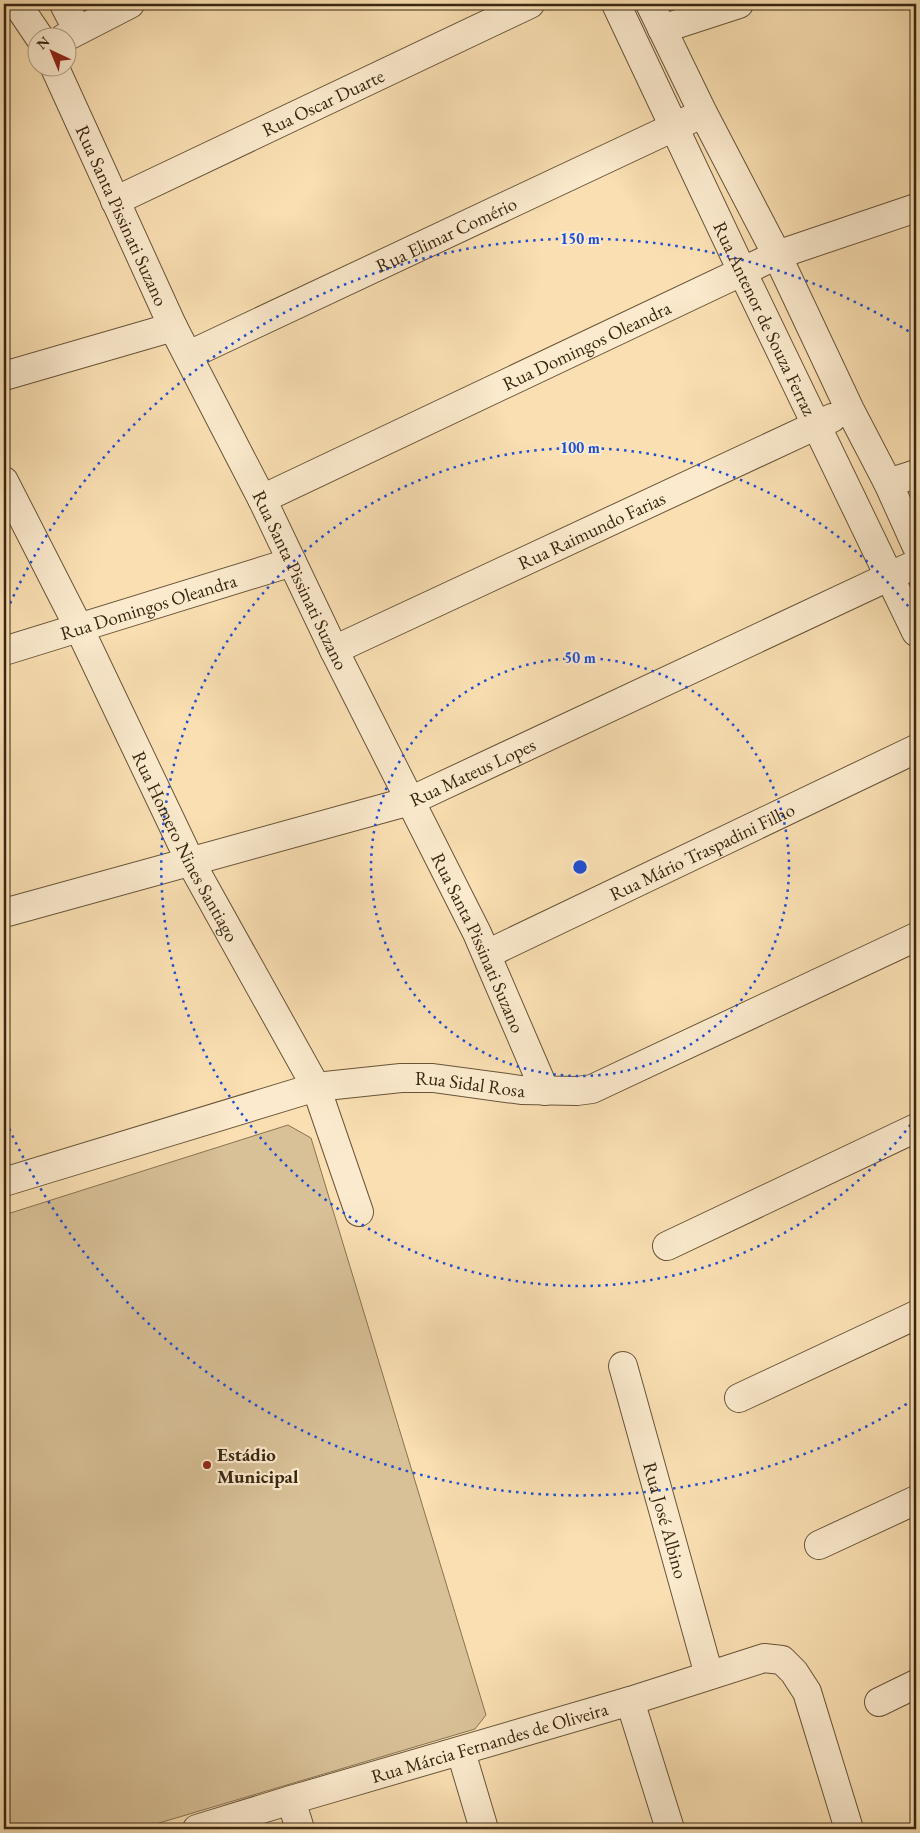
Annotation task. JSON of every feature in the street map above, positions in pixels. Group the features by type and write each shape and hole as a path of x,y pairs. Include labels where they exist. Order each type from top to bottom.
{"street":[{"path":"17,4 33,28"},
{"path":"64,4 70,28"},
{"path":"78,30 130,4"},
{"name":"Rua Oscar Duarte","path":"116,201 530,4"},
{"name":"Rua Antenor de Souza Ferraz","path":"616,4 916,632"},
{"name":"Rua Antenor de Souza Ferraz","path":"650,4 703,113 777,255 850,410 888,483 916,545"},
{"path":"662,29 738,4"},
{"name":"Rua Santa Pissinati Suzano","path":"60,78 173,327 262,499 334,650 487,954 545,1091"},
{"name":"Rua Elimar Comério","path":"189,355 703,113"},
{"name":"Rua Domingos Oleandra","path":"262,499 777,255 916,208"},
{"path":"4,376 173,327"},
{"name":"Rua Raimundo Farias","path":"334,650 850,410"},
{"path":"888,483 916,474"},
{"name":"Rua Homero Nines Santiago","path":"4,481 79,628 190,861 316,1087 359,1212"},
{"name":"Rua Domingos Oleandra","path":"4,650 292,562"},
{"name":"Rua Mateus Lopes","path":"4,914 410,801 916,564"},
{"name":"Rua Mário Traspadini Filho","path":"487,954 916,749"},
{"name":"Rua Sidal Rosa","path":"4,1182 316,1087 401,1078 425,1078 521,1090 577,1091 592,1089 916,937"},
{"path":"667,1246 916,1128"},
{"path":"739,1398 916,1315"},
{"name":"Rua José Albino","path":"623,1366 709,1675"},
{"path":"819,1545 916,1500"},
{"name":"Rua Márcia Fernandes de Oliveira","path":"197,1829 291,1800 461,1752 764,1658 782,1660 794,1672 807,1692 849,1829"},
{"path":"879,1702 916,1684"},
{"path":"630,1701 670,1829"},
{"path":"461,1752 484,1829"},
{"path":"291,1800 300,1829"}],"shaded area":[{"name":"Estádio Municipal","path":"288,1125 311,1138 486,1715 475,1729 139,1829 4,1829 4,1215"}],"place":[{"name":"Estádio Municipal","path":"207,1465"}]}
